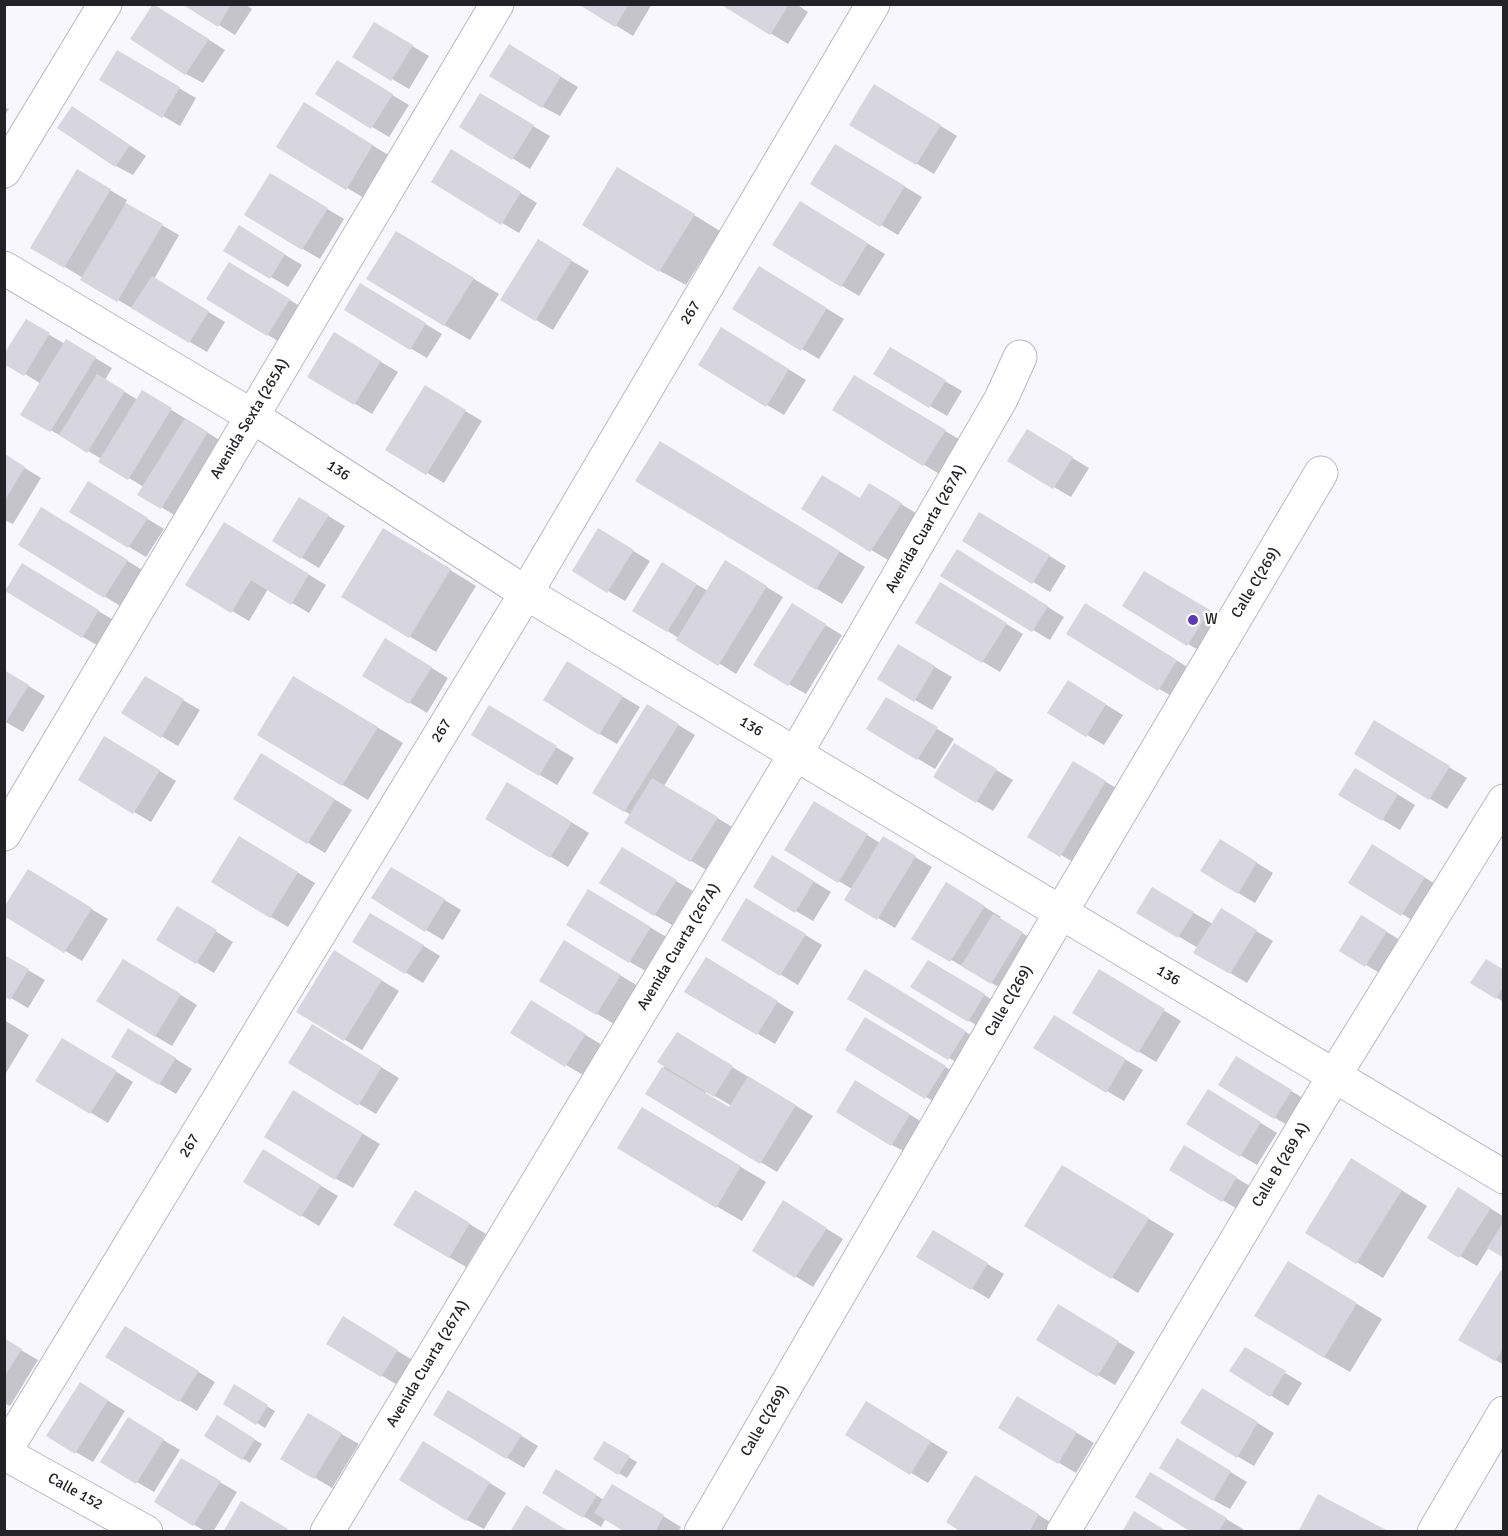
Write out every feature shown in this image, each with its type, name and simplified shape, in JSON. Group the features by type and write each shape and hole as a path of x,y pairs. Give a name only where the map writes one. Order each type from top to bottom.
{"street":[{"path":"4,171 105,4"},
{"name":"Avenida Sexta (265A)","path":"4,834 497,4"},
{"name":"267","path":"5,1453 526,593 873,4"},
{"name":"136","path":"4,268 252,416 526,593 1503,1177"},
{"name":"Avenida Cuarta (267A)","path":"327,1532 796,753 1001,399 1020,357"},
{"name":"Calle C(269)","path":"701,1532 1061,912 1321,473"},
{"name":"Calle B (269 A)","path":"1063,1532 1334,1076 1503,801"},
{"path":"1434,1532 1503,1413"},
{"name":"Calle 152","path":"5,1453 146,1532"}],"building":[{"path":"153,4 209,39 185,75 130,39"},
{"path":"182,4 231,4 218,27"},
{"path":"578,4 629,4 615,27"},
{"path":"720,4 789,4 770,35"},
{"path":"374,22 413,45 391,81 352,57"},
{"path":"509,44 561,76 542,108 489,76"},
{"path":"117,50 180,87 162,118 99,80"},
{"path":"337,60 393,94 371,129 315,94"},
{"path":"874,84 941,125 916,165 849,125"},
{"path":"480,93 534,125 512,160 459,127"},
{"path":"304,102 373,145 346,190 276,147"},
{"path":"72,106 130,145 115,167 57,128"},
{"path":"835,144 905,186 880,227 810,184"},
{"path":"451,149 521,192 501,225 431,182"},
{"path":"617,167 695,214 659,272 582,225"},
{"path":"77,169 111,189 64,268 30,248"},
{"path":"270,173 328,208 302,250 244,215"},
{"path":"800,201 868,243 841,287 772,245"},
{"path":"126,203 163,224 117,302 80,280"},
{"path":"239,225 285,254 270,279 223,251"},
{"path":"396,231 474,278 444,326 366,279"},
{"path":"538,239 572,260 535,321 500,300"},
{"path":"229,262 290,299 267,336 206,299"},
{"path":"759,266 827,308 801,351 732,309"},
{"path":"152,276 209,311 189,343 131,308"},
{"path":"360,283 426,323 410,350 344,310"},
{"path":"26,319 50,333 24,376 4,364 4,354"},
{"path":"721,327 789,369 766,407 698,365"},
{"path":"334,332 381,361 354,405 307,377"},
{"path":"66,339 96,357 50,432 20,415"},
{"path":"890,347 946,380 929,408 873,374"},
{"path":"97,374 125,391 87,453 59,435"},
{"path":"854,375 946,430 923,466 832,410"},
{"path":"425,385 466,410 426,475 385,450"},
{"path":"142,390 172,408 128,480 98,462"},
{"path":"185,418 208,432 161,509 137,495"},
{"path":"1027,429 1073,457 1053,489 1007,461"},
{"path":"660,441 840,551 816,590 635,481"},
{"path":"5,454 25,467 5,500"},
{"path":"822,475 860,498 869,483 902,503 870,552 801,509"},
{"path":"88,481 148,518 128,548 69,512"},
{"path":"299,497 329,515 301,559 272,541"},
{"path":"41,507 128,560 104,598 18,545"},
{"path":"979,512 1050,555 1032,584 962,541"},
{"path":"224,522 309,574 291,605 251,580 231,613 185,585"},
{"path":"383,528 451,569 409,638 341,597"},
{"path":"598,528 634,550 607,593 572,571"},
{"path":"957,549 1048,606 1032,632 940,576"},
{"path":"725,560 767,586 718,666 676,640"},
{"path":"662,562 697,584 667,632 632,611"},
{"path":"22,563 99,610 82,638 5,591"},
{"path":"1144,571 1210,610 1187,646 1122,606"},
{"path":"940,582 1007,623 982,663 915,623"},
{"path":"792,603 826,624 788,686 753,665"},
{"path":"1085,603 1177,660 1158,691 1066,634"},
{"path":"385,638 432,667 409,704 362,676"},
{"path":"898,644 935,666 914,702 877,679"},
{"path":"567,661 623,696 599,735 543,700"},
{"path":"4,670 29,685 4,725"},
{"path":"145,676 184,699 161,738 121,713"},
{"path":"293,676 378,727 342,786 257,735"},
{"path":"1068,680 1106,704 1086,737 1047,713"},
{"path":"886,697 938,727 917,760 866,729"},
{"path":"647,704 679,724 624,812 592,793"},
{"path":"489,705 557,746 539,776 471,735"},
{"path":"1374,720 1450,766 1429,800 1354,754"},
{"path":"104,736 160,770 133,814 78,780"},
{"path":"954,743 997,769 976,803 933,777"},
{"path":"261,753 335,799 307,844 233,799"},
{"path":"1073,761 1106,781 1060,857 1027,837"},
{"path":"1355,768 1398,794 1382,821 1338,795"},
{"path":"652,778 718,817 690,862 624,823"},
{"path":"507,782 572,822 550,858 485,819"},
{"path":"814,801 868,834 838,883 784,850"},
{"path":"239,836 298,872 270,918 211,882"},
{"path":"883,836 916,856 877,920 844,900"},
{"path":"1220,839 1257,862 1238,894 1200,871"},
{"path":"1372,844 1425,877 1401,916 1348,883"},
{"path":"622,847 677,880 654,916 599,883"},
{"path":"772,855 814,881 795,913 753,887"},
{"path":"391,867 445,899 425,932 371,898"},
{"path":"28,869 92,908 64,953 4,916 4,907"},
{"path":"946,882 985,906 950,962 911,939"},
{"path":"1152,887 1194,912 1178,938 1136,913"},
{"path":"588,889 651,927 629,963 566,925"},
{"path":"746,898 806,934 780,976 721,940"},
{"path":"177,906 217,930 196,964 156,940"},
{"path":"1221,908 1257,930 1230,974 1193,953"},
{"path":"370,913 424,945 405,974 352,942"},
{"path":"993,914 1023,932 991,984 961,966"},
{"path":"1361,915 1387,931 1365,967 1339,951"},
{"path":"564,940 621,975 596,1015 539,981"},
{"path":"334,950 382,980 344,1041 296,1012"},
{"path":"4,955 29,969 10,1000 4,996"},
{"path":"706,957 778,1001 757,1035 684,992"},
{"path":"123,959 181,994 155,1037 96,1001"},
{"path":"1486,959 1504,970 1504,986 1496,999 1470,983"},
{"path":"928,960 985,994 968,1022 910,987"},
{"path":"865,969 966,1031 948,1060 847,999"},
{"path":"1099,969 1165,1009 1138,1053 1072,1013"},
{"path":"531,1000 586,1034 565,1067 510,1033"},
{"path":"1054,1015 1126,1059 1106,1093 1033,1048"},
{"path":"865,1017 946,1066 925,1099 845,1050"},
{"path":"312,1024 382,1067 358,1106 288,1063"},
{"path":"128,1028 176,1058 159,1085 111,1057"},
{"path":"677,1032 733,1066 714,1097 657,1062"},
{"path":"62,1038 117,1071 90,1114 35,1081"},
{"path":"1236,1056 1292,1090 1274,1119 1218,1085"},
{"path":"662,1067 729,1107 748,1076 796,1105 760,1164 645,1094"},
{"path":"855,1080 910,1114 891,1146 836,1112"},
{"path":"1208,1089 1261,1122 1240,1157 1186,1124"},
{"path":"293,1090 363,1133 335,1180 264,1137"},
{"path":"642,1107 741,1166 716,1208 617,1148"},
{"path":"1184,1145 1237,1177 1222,1202 1169,1170"},
{"path":"263,1149 321,1185 301,1217 243,1182"},
{"path":"1351,1158 1402,1190 1356,1264 1305,1233"},
{"path":"1062,1165 1149,1218 1111,1279 1024,1226"},
{"path":"1458,1187 1491,1208 1459,1258 1427,1238"},
{"path":"415,1190 470,1223 449,1258 393,1225"},
{"path":"783,1200 827,1228 795,1278 752,1251"},
{"path":"1504,1221 1504,1258 1487,1248"},
{"path":"933,1230 988,1263 971,1290 916,1257"},
{"path":"1288,1261 1357,1303 1324,1358 1254,1316"},
{"path":"1501,1270 1504,1271 1504,1347 1495,1361 1458,1340"},
{"path":"1058,1304 1119,1341 1097,1377 1036,1340"},
{"path":"343,1316 398,1350 381,1377 326,1344"},
{"path":"125,1326 199,1371 179,1402 105,1357"},
{"path":"4,1338 22,1349 4,1377"},
{"path":"1245,1347 1286,1371 1270,1397 1229,1371"},
{"path":"80,1382 108,1400 75,1454 46,1436"},
{"path":"234,1384 268,1405 256,1425 223,1404"},
{"path":"1202,1388 1258,1422 1237,1458 1180,1423"},
{"path":"448,1390 522,1435 506,1459 433,1415"},
{"path":"1017,1396 1077,1432 1058,1464 998,1428"},
{"path":"866,1401 931,1441 910,1475 845,1435"},
{"path":"308,1413 342,1433 314,1479 280,1459"},
{"path":"217,1415 255,1439 242,1460 204,1436"},
{"path":"128,1417 164,1439 136,1484 100,1462"},
{"path":"1177,1438 1231,1471 1213,1501 1159,1468"},
{"path":"423,1441 490,1482 466,1521 399,1480"},
{"path":"604,1441 630,1456 618,1475 593,1459"},
{"path":"181,1458 221,1481 193,1526 154,1502"},
{"path":"556,1469 597,1495 583,1518 542,1493"},
{"path":"1150,1472 1227,1518 1218,1532 1191,1532 1135,1497"},
{"path":"975,1475 1039,1514 1029,1532 961,1532 946,1522"},
{"path":"612,1484 664,1515 655,1532 625,1532 594,1513"},
{"path":"1318,1494 1390,1532 1298,1532"},
{"path":"241,1501 288,1529 286,1532 223,1532"},
{"path":"526,1505 570,1532 510,1532"},
{"path":"1134,1511 1168,1532 1122,1532"}],"place":[{"name":"W","path":"1193,620"}]}
